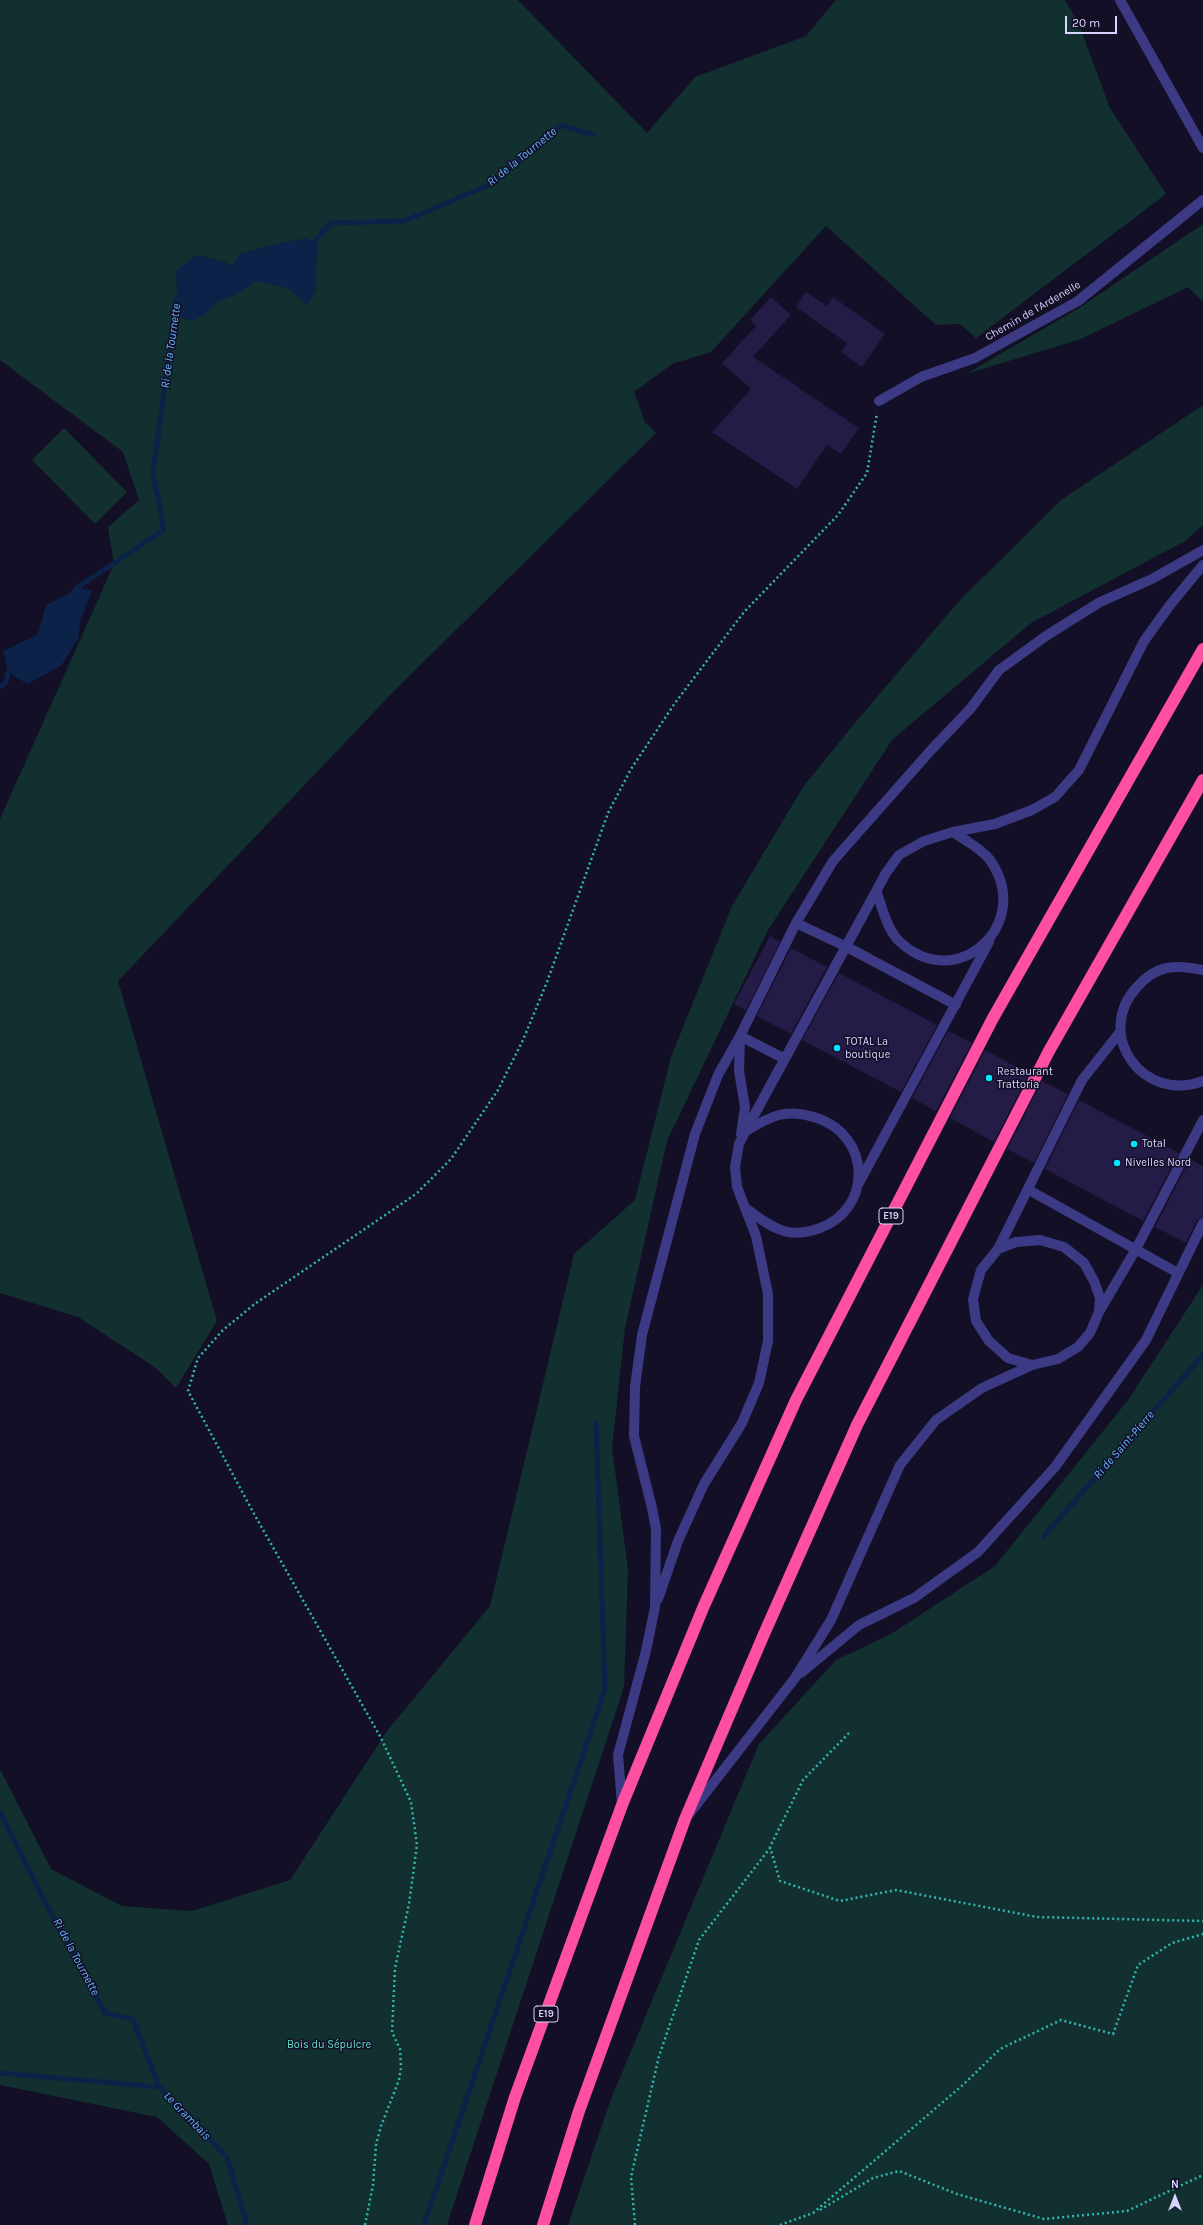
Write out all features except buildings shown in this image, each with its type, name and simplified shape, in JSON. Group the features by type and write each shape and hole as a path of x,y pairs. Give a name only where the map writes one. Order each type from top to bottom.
{"highway":[{"name":"E19","path":"475,2225 515,2097 622,1805 703,1608 796,1400 993,1018 1203,649"},
{"path":"543,2225 579,2111 685,1819 764,1634 857,1426 1049,1051 1203,780"}],"street":[{"path":"1120,0 1203,148"},
{"name":"Chemin de l'Ardenelle","path":"879,401 921,377 975,358 1078,301 1203,200"},
{"path":"655,1607 656,1529 634,1436 635,1387 642,1335 695,1134 718,1075 740,1036 796,923 833,861 932,749 971,708 999,670 1046,636 1100,602 1152,579 1203,550"},
{"path":"739,1144 877,893 886,873 899,855 924,841 954,832 995,824 1032,810 1055,797 1079,770 1144,640 1170,605 1203,565"},
{"path":"743,1206 764,1222 785,1231 808,1233 834,1223 851,1204 858,1185 956,1005 1001,918 1003,897 1001,879 989,858 954,832"},
{"path":"877,893 888,923 897,939 913,951 935,960 949,961 970,955 991,938"},
{"path":"796,923 956,1005"},
{"path":"1203,970 1183,966 1162,969 1146,976 1127,997 1120,1017 1120,1032 1126,1052 1133,1064 1154,1081 1174,1087 1192,1086 1203,1082"},
{"path":"1032,1365 1008,1358 990,1341 976,1321 973,1299 981,1270 998,1249 1029,1190 1082,1080 1120,1032"},
{"path":"740,1036 785,1059"},
{"path":"622,1805 618,1755 646,1652 655,1607 678,1541 701,1492 742,1424 759,1383 768,1340 768,1294 756,1236 737,1188 735,1167 744,1106 739,1072 740,1036"},
{"path":"745,1132 765,1119 782,1113 800,1112 824,1120 849,1140 857,1158 858,1185"},
{"path":"685,1819 795,1678 831,1620 900,1465 936,1420 982,1388 1032,1365 1058,1359 1078,1347 1090,1333 1099,1312 1199,1138 1203,1120"},
{"path":"1029,1190 1178,1273"},
{"path":"795,1678 859,1625 914,1598 978,1552 1055,1467 1146,1340 1203,1223"},
{"path":"998,1249 1016,1242 1040,1240 1064,1247 1084,1263 1094,1281 1100,1298 1099,1312"}],"path":[{"path":"365,2225 373,2186 376,2145 381,2126 399,2080 401,2067 400,2049 392,2032 395,1968 409,1904 417,1845 411,1802 381,1738 253,1512 188,1391 198,1358 223,1330 256,1303 416,1194 451,1159 498,1090 523,1040 547,982 608,812 631,769 675,703 744,612 838,515 866,473 879,401"},
{"path":"635,2225 631,2177 632,2169 659,2056 699,1940 770,1847 803,1780 849,1733"},
{"path":"770,1847 780,1881 840,1901 896,1890 1037,1917 1203,1921"},
{"path":"813,2213 964,2084 1000,2049 1061,2020 1113,2034 1138,1965 1172,1943 1203,1934"},
{"path":"780,2225 813,2213 873,2178 899,2171 957,2194 1044,2218 1127,2211 1203,2174"}],"green space":[{"path":"0,0 518,0 647,133 695,77 806,36 836,0 1065,0 1078,22 1110,108 1166,194 976,338 960,324 936,325 826,226 711,352 672,364 634,392 645,422 656,433 395,690 118,981 217,1321 176,1388 156,1368 78,1317 0,1293 0,819 114,564 108,527 139,500 123,452 0,360"},
{"path":"1203,224 1203,302 1188,287 1081,339 966,374 1079,308"},
{"name":"Bois du Sépulcre","path":"1203,405 1203,525 1185,541 1031,623 892,740 768,930 667,1141 625,1328 612,1448 628,1569 624,1687 447,2225 228,2225 209,2164 157,2117 0,2085 0,1769 51,1869 122,1906 192,1911 290,1880 387,1731 490,1606 574,1254 635,1200 671,1057 732,906 803,787 859,718 960,600 1061,500"},
{"path":"64,428 127,492 95,524 32,460"},
{"path":"1203,1285 1203,2225 568,2225 611,2099 759,1744 836,1660 891,1634 995,1566 1128,1400"}],"water":[{"path":"306,238 317,244 316,291 307,305 288,288 255,281 238,294 217,302 203,316 192,321 178,316 176,271 197,255 226,262 231,266 240,254 271,245"},
{"path":"78,587 92,591 81,619 78,639 61,666 27,684 8,672 3,651 38,634 46,605 63,597"}],"waterway":[{"name":"Ri de la Tournette","path":"309,247 331,223 404,221 489,185 562,125 592,135"},
{"name":"Ri de la Tournette","path":"74,592 78,587 164,530 153,474 176,299 182,296"},
{"name":"Ri de la Tournette","path":"0,687 6,682 8,672 13,670"},
{"name":"Ri de Saint-Pierre","path":"1044,1536 1203,1355"},
{"path":"424,2225 605,1689 596,1423"},
{"name":"Ri de la Tournette","path":"0,1812 47,1906 105,2013 133,2019 159,2087"},
{"name":"Le Grambais","path":"0,2073 159,2087 227,2157 247,2225"}],"place":[{"name":"TOTAL La boutique","path":"837,1048"},
{"name":"Restaurant Trattoria","path":"989,1078"},
{"name":"Total","path":"1134,1144"},
{"name":"Nivelles Nord","path":"1117,1163"}]}
